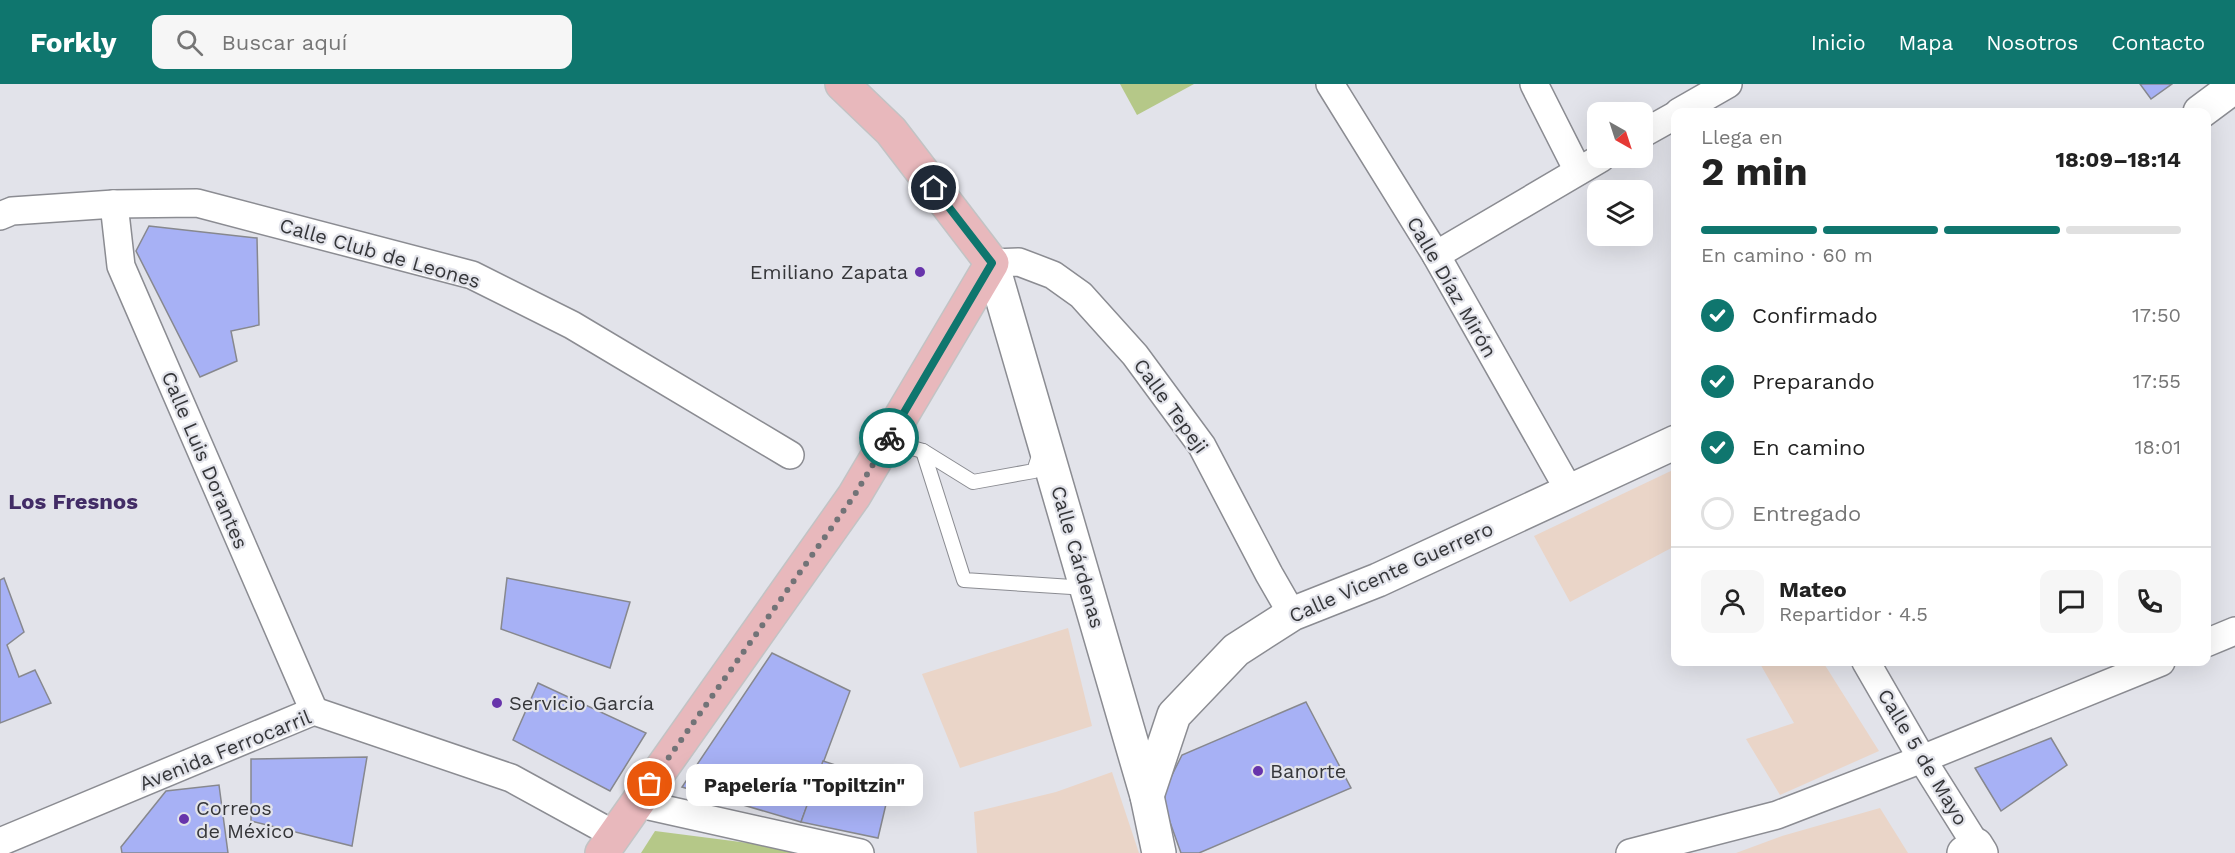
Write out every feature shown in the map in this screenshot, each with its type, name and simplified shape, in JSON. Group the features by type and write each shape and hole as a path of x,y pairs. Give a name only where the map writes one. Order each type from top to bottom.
{"main road":[{"path":"608,844 854,496 992,263 891,131 842,84"}],"street":[{"name":"Calle Díaz Mirón","path":"1330,84 1436,255 1570,492"},
{"path":"1534,84 1578,171"},
{"path":"1686,108 1728,84"},
{"path":"2205,108 2235,86"},
{"path":"1653,127 1671,117"},
{"path":"1436,255 1587,166"},
{"name":"Calle Club de Leones","path":"0,216 12,211 114,204 197,203 472,275 572,325 790,455"},
{"name":"Calle Luis Dorantes","path":"114,204 121,266 314,711"},
{"name":"Calle Tepeji","path":"992,263 1019,262 1053,275 1081,295 1135,355 1202,446 1292,614"},
{"name":"Calle Cárdenas","path":"992,263 1147,796 1159,853"},
{"name":"Calle Vicente Guerrero","path":"1147,796 1174,715 1236,650 1292,614 1378,580 1671,444"},
{"path":"2211,641 2235,631"},
{"name":"Calle 5 de Mayo","path":"1868,666 1974,850"},
{"path":"1630,853 1777,815 2151,666"},
{"name":"Avenida Ferrocarril","path":"0,842 314,711 511,778 608,844"},
{"path":"636,803 860,853"}],"lane":[{"path":"887,441 923,451 973,482 1034,471 1044,440"},
{"path":"923,451 964,580 1087,588"}],"shaded area":[{"path":"1671,471 1671,548 1570,602 1534,536"},
{"path":"1068,628 1092,726 960,768 922,674"},
{"path":"1761,666 1826,666 1879,751 1780,795 1746,739 1794,723"},
{"path":"1112,772 1139,853 977,853 974,812 1056,792"},
{"path":"1880,808 1908,853 1736,853 1782,836"}],"green space":[{"path":"1120,84 1194,84 1137,115"},
{"path":"655,831 812,851 812,853 641,853"}],"building":[{"path":"2140,84 2172,84 2151,99"},
{"path":"149,226 257,238 259,325 231,331 237,361 200,377 136,251"},
{"path":"4,578 24,632 7,645 19,677 35,670 51,703 0,723 0,580"},
{"path":"507,578 630,602 610,668 501,629"},
{"path":"772,653 850,691 801,822 682,787"},
{"path":"538,683 646,733 610,791 513,740"},
{"name":"Banorte","path":"1306,702 1351,788 1199,853 1181,853 1161,797 1182,755"},
{"path":"2051,738 2067,765 2001,811 1975,768"},
{"path":"367,757 352,846 251,821 251,759"},
{"path":"823,761 891,783 878,838 801,822"},
{"name":"Correos de México","path":"219,785 228,853 122,853 121,847 166,791"}],"way so far":[{"path":"650,784 854,496 889,438"}],"place":[{"name":"Emiliano Zapata","path":"920,272"},
{"name":"Servicio García","path":"497,703"},
{"name":"Banorte","path":"1258,771"},
{"name":"Papelería \"Topiltzin\"","path":"650,784"},
{"name":"Correos de México","path":"184,819"}],"district":[{"name":"Los Fresnos","path":"73,501"}],"route":[{"path":"889,438 992,263 934,188"}]}
